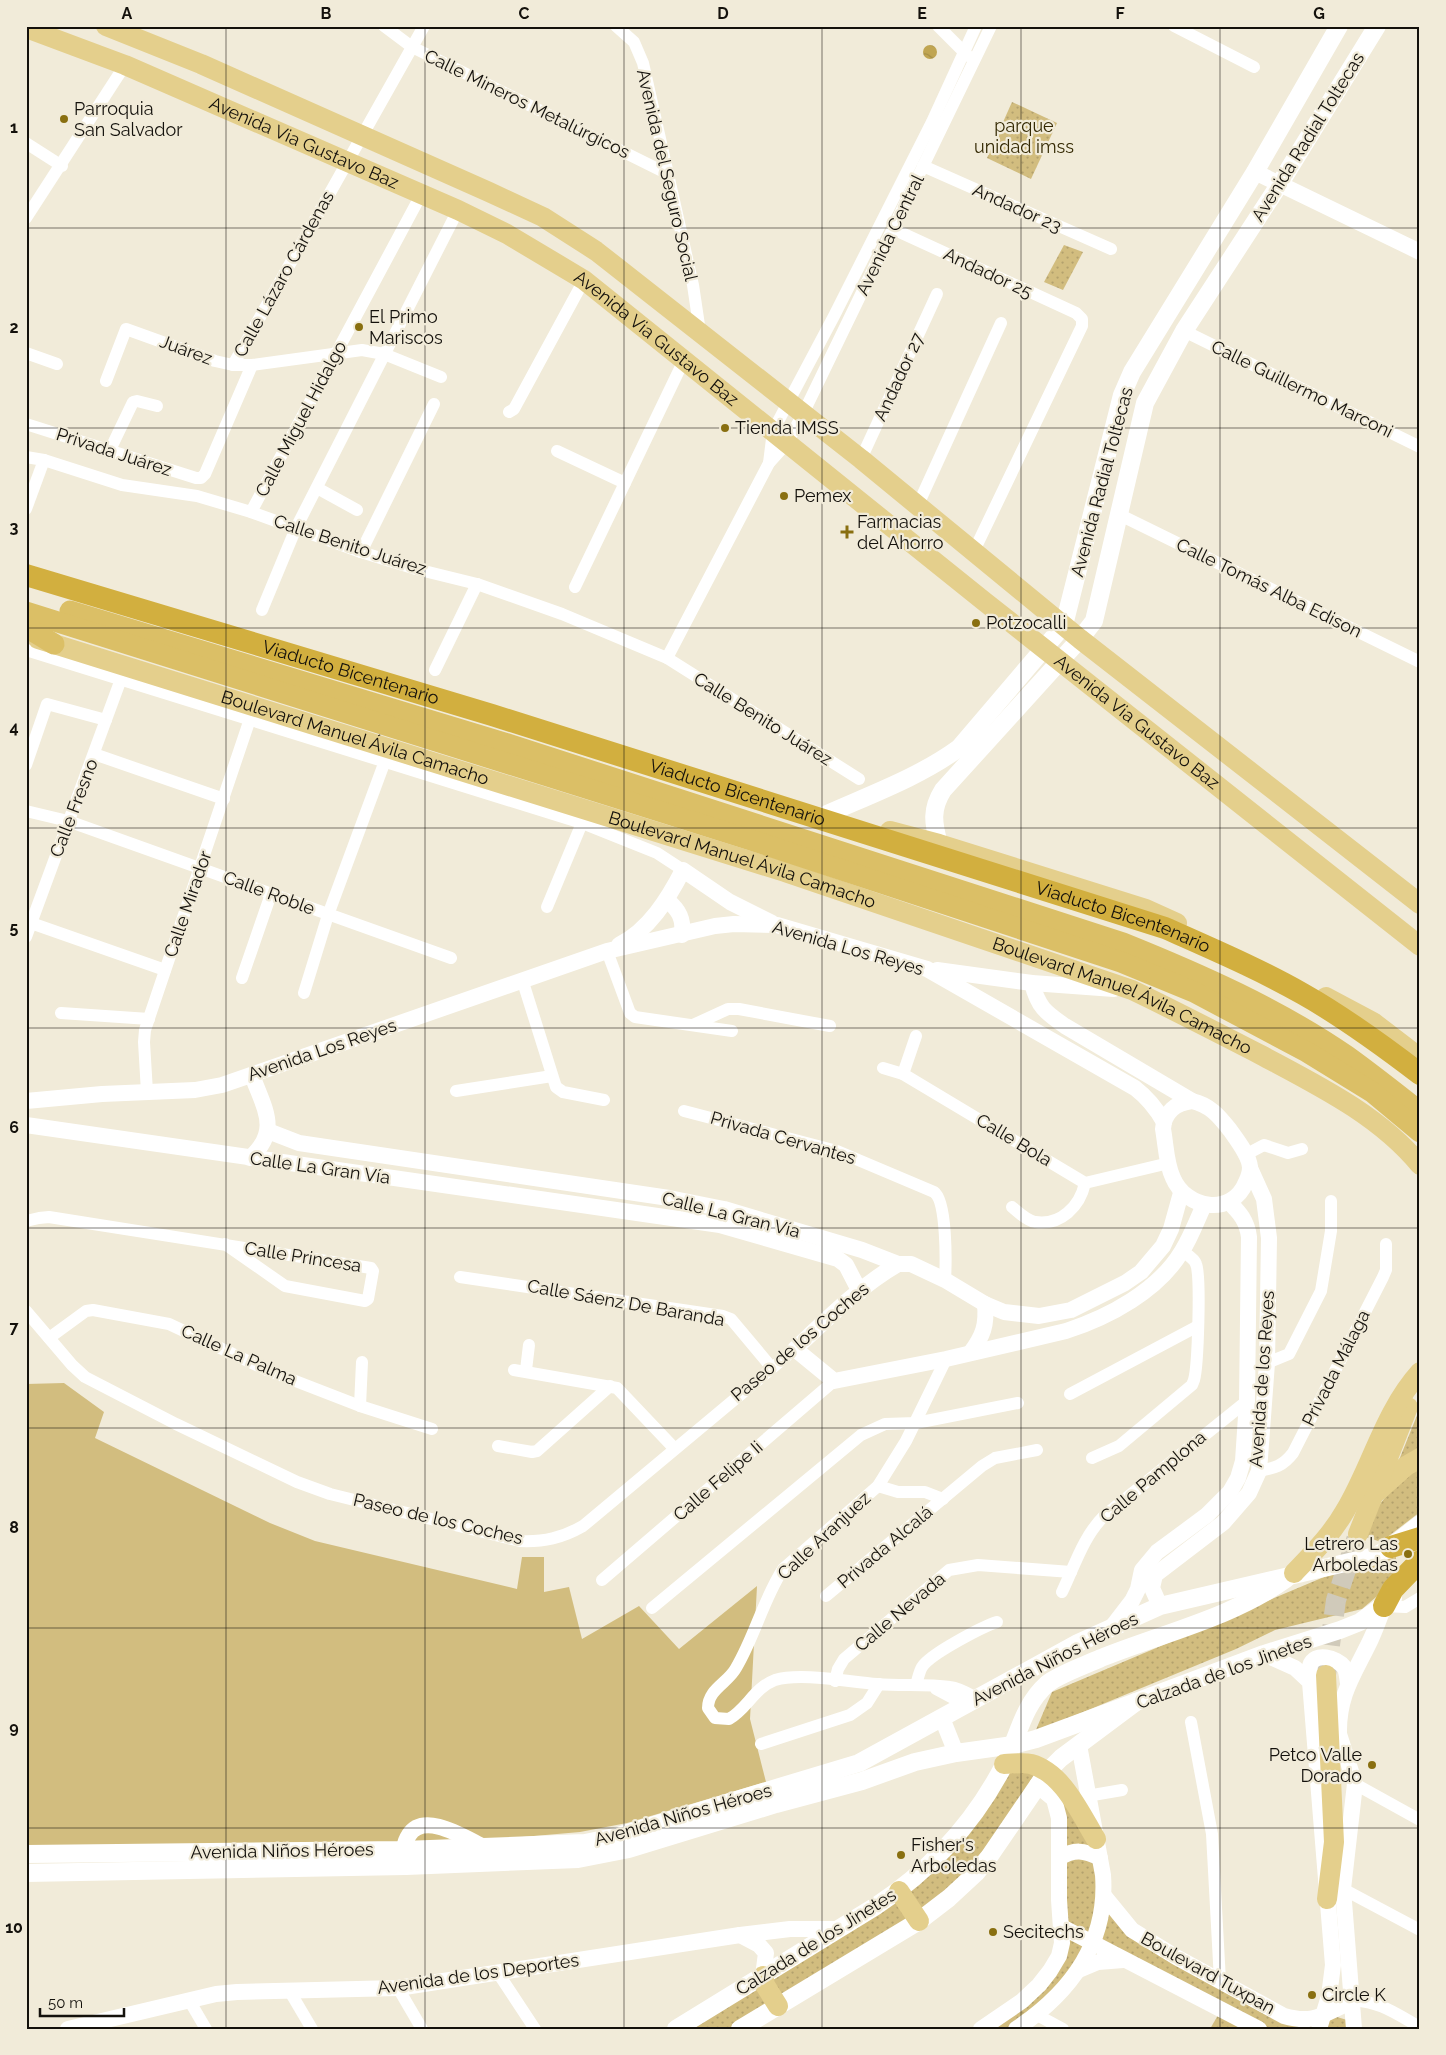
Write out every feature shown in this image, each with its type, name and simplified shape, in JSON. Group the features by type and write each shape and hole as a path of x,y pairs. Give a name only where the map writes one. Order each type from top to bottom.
{"highway":[{"name":"Viaducto Bicentenario","path":"26,575 484,712 1165,928 1222,953 1302,994 1355,1026 1420,1074"},
{"path":"26,598 511,745 1124,943 1197,972 1272,1011 1346,1056 1420,1112"},
{"name":"Boulevard Manuel Ávila Camacho","path":"26,612 751,840 1121,962 1194,992 1307,1052 1372,1092 1420,1132"},
{"path":"26,627 54,644"},
{"path":"1391,1547 1420,1538"},
{"path":"1384,1606 1393,1589 1420,1561"}],"main road":[{"name":"Avenida Via Gustavo Baz","path":"106,26 201,64 543,217 596,251 861,459 917,507 974,551 1080,639 1420,904"},
{"name":"Avenida Radial Toltecas","path":"939,844 933,814 936,800 1053,654 1064,626 1122,395 1132,372 1255,172 1339,26"},
{"name":"Avenida Radial Toltecas","path":"827,814 918,773 942,760 959,748 1053,654 1080,639 1088,630 1097,613 1118,514 1146,403 1184,331 1279,184 1377,26"},
{"name":"Avenida Via Gustavo Baz","path":"26,28 125,65 422,193 507,234 584,280 985,602 1420,946"},
{"path":"26,564 827,814 939,844 1146,909 1248,954 1373,1022 1420,1058"},
{"name":"Boulevard Manuel Ávila Camacho","path":"26,635 785,872 1132,990 1313,1083 1372,1121 1412,1155 1420,1165"},
{"path":"1358,1534 1375,1495 1420,1373"},
{"path":"1294,1573 1332,1531 1346,1510 1399,1397 1420,1373"},
{"path":"1375,1495 1393,1476 1420,1458"},
{"name":"Calzada de los Jinetes","path":"676,2029 899,1891 928,1866 968,1822 1004,1764 1026,1710 1048,1682 1132,1646 1247,1604 1270,1591 1294,1573 1375,1556 1391,1547 1420,1524"},
{"name":"Avenida Niños Héroes","path":"26,1873 405,1858 484,1847 585,1843 614,1837 859,1764 1060,1653 1112,1627 1160,1606 1294,1573"},
{"name":"Calzada de los Jinetes","path":"740,2029 919,1921 949,1898 976,1873 1000,1842 1042,1778 1079,1744 1136,1702 1264,1654 1347,1628 1384,1606 1420,1574"},
{"path":"1318,1679 1334,1842 1335,1894"},
{"name":"Avenida Niños Héroes","path":"26,1854 578,1859 629,1849 776,1804 862,1781 914,1762 956,1752 1013,1745 1057,1732 1136,1702"},
{"path":"1004,1764 1030,1764 1042,1778 1057,1780 1071,1798 1098,1848"},
{"path":"899,1891 919,1921"},
{"path":"763,1976 765,1985 778,2006"}],"street":[{"name":"Calle Mineros Metalúrgicos","path":"384,26 412,47 668,174"},
{"name":"Calle Lázaro Cárdenas","path":"233,365 424,26"},
{"name":"Avenida del Seguro Social","path":"616,26 630,38 639,52 693,285 700,332"},
{"path":"938,26 974,62"},
{"name":"Avenida Central","path":"780,437 893,229 991,26"},
{"path":"1174,26 1254,67"},
{"path":"971,29 983,43"},
{"name":"Avenida Central","path":"780,437 796,408 932,122 964,52 971,29"},
{"path":"26,218 62,166 125,65"},
{"path":"26,143 62,166"},
{"name":"Andador 23","path":"923,166 1111,249"},
{"path":"1255,172 1420,252"},
{"name":"Calle Miguel Hidalgo","path":"252,512 422,193"},
{"path":"262,610 296,528 458,210"},
{"name":"Andador 25","path":"893,229 1076,313 1082,319 1082,326 974,551"},
{"path":"509,412 514,408 584,280"},
{"name":"Andador 27","path":"861,459 937,294"},
{"path":"917,507 1001,323"},
{"name":"Juárez","path":"106,381 126,329 215,361 233,365 252,366 362,350 384,354 441,377"},
{"name":"Calle Guillermo Marconi","path":"1184,331 1420,447"},
{"path":"26,353 57,364"},
{"path":"575,587 684,360"},
{"name":"Privada Juárez","path":"26,424 201,478 205,474 252,366"},
{"path":"110,450 134,401 157,406"},
{"path":"361,552 434,404"},
{"path":"667,658 769,463 780,437"},
{"path":"769,463 780,437"},
{"path":"557,451 625,483"},
{"name":"Calle Benito Juárez","path":"26,457 44,460 122,485 197,496 252,512 361,552 416,569 477,584 562,614 667,658 859,780"},
{"path":"26,509 44,460"},
{"path":"317,488 356,510"},
{"name":"Calle Tomás Alba Edison","path":"1118,514 1420,662"},
{"path":"435,670 477,584"},
{"name":"Boulevard Manuel Ávila Camacho","path":"26,650 582,823 657,853 730,902 777,925"},
{"name":"Calle Fresno","path":"26,937 121,679"},
{"path":"26,765 47,704 106,720"},
{"name":"Calle Mirador","path":"147,1092 144,1042 149,1019 250,719"},
{"path":"94,754 224,799"},
{"path":"304,993 328,915 384,761"},
{"name":"Calle Roble","path":"26,811 68,821 451,958"},
{"path":"547,907 582,823"},
{"name":"Avenida Los Reyes","path":"607,951 625,942 636,933 667,900 683,870"},
{"path":"242,978 271,894"},
{"path":"667,900 681,916 683,924 682,934"},
{"path":"31,923 165,970"},
{"name":"Avenida Los Reyes","path":"26,1101 102,1094 195,1090 222,1085 607,951 715,926 734,924 777,925 927,969 1135,1088 1156,1108 1164,1122"},
{"path":"607,951 630,1013 635,1017 732,1032"},
{"path":"927,969 1032,983 1132,990"},
{"path":"522,979 556,1087 563,1092 604,1100"},
{"path":"1032,983 1040,1006 1048,1014 1192,1101 1203,1104 1219,1116 1235,1137 1248,1161"},
{"path":"694,1025 728,1010 739,1009 830,1026"},
{"path":"61,1013 149,1019"},
{"path":"903,1074 916,1036"},
{"name":"Calle Bola","path":"882,1068 903,1074 1085,1183"},
{"name":"Calle La Gran Vía","path":"252,1075 268,1120 268,1131 299,1143 669,1198 724,1209 862,1250 898,1264 911,1264 946,1280 985,1304 1004,1312 1022,1316 1056,1314 1086,1304 1141,1272 1163,1246 1171,1230 1181,1193"},
{"path":"456,1091 552,1076"},
{"path":"1192,1101 1176,1105 1168,1113 1164,1122 1172,1178 1181,1193 1192,1201 1204,1205 1229,1202 1242,1190 1248,1161 1264,1145 1288,1153 1302,1149"},
{"name":"Privada Cervantes","path":"684,1111 842,1152 934,1192 940,1199 946,1250 946,1280"},
{"name":"Calle La Gran Vía","path":"26,1125 720,1225 838,1259 846,1265 860,1292"},
{"path":"250,1158 259,1149 268,1131"},
{"name":"Avenida de los Reyes","path":"1112,1627 1159,1570 1223,1524 1249,1493 1259,1471 1267,1363 1269,1238 1268,1217 1264,1199 1248,1161"},
{"path":"1012,1207 1034,1222 1051,1220 1070,1212 1076,1207 1085,1183 1169,1163"},
{"path":"1267,1363 1289,1354 1321,1291 1331,1230 1331,1201"},
{"name":"Avenida de los Reyes","path":"1145,1588 1142,1570 1157,1552 1207,1515 1230,1492 1238,1478 1244,1461 1247,1401 1249,1237 1247,1225 1241,1214 1229,1202"},
{"path":"794,1349 834,1381 946,1359 1066,1332 1085,1325 1127,1302 1151,1286 1170,1267 1182,1251 1204,1205"},
{"name":"Calle Princesa","path":"26,1221 49,1217 225,1244 371,1268 368,1299 365,1301 285,1286 225,1244"},
{"name":"Privada Málaga","path":"1259,1471 1278,1468 1293,1453 1383,1277 1386,1270 1386,1244"},
{"path":"1092,1458 1119,1446 1192,1385 1195,1376 1198,1326 1198,1271 1193,1258 1182,1251"},
{"name":"Paseo de los Coches","path":"26,1311 72,1365 85,1377 176,1424 305,1485 330,1494 535,1542 567,1535 575,1530 772,1368 882,1273 898,1264"},
{"name":"Calle Sáenz De Baranda","path":"460,1276 723,1316 731,1319 772,1368"},
{"path":"971,1352 985,1330 987,1318 985,1304"},
{"name":"Calle La Palma","path":"48,1338 86,1311 92,1310 170,1324 267,1370 360,1406 432,1429"},
{"path":"1070,1394 1198,1326"},
{"path":"810,1334 819,1368"},
{"path":"528,1345 520,1370 610,1386 624,1393 674,1448"},
{"name":"Calle Aranjuez","path":"946,1359 916,1422 878,1486 783,1569 773,1584 737,1667 713,1692 708,1708 715,1718 729,1719 738,1713 756,1692 766,1684 776,1680 798,1677 879,1684 952,1687 972,1702"},
{"path":"360,1406 362,1362"},
{"name":"Calle Felipe Ii","path":"602,1580 834,1381"},
{"path":"498,1446 532,1452 537,1451 610,1386"},
{"name":"Calle Pamplona","path":"1062,1592 1085,1539 1093,1527 1104,1516 1247,1401"},
{"path":"652,1608 860,1435 885,1424 916,1422 1018,1402"},
{"name":"Privada Alcalá","path":"826,1596 988,1462 995,1458 1037,1450"},
{"name":"Privada Alcalá","path":"878,1486 898,1492 925,1492 943,1499"},
{"name":"Calle Nevada","path":"835,1681 838,1668 844,1659 949,1570 978,1565 1071,1572"},
{"path":"1145,1588 1160,1606"},
{"path":"1322,2022 1329,1996 1333,1965 1335,1894 1355,1784 1339,1734 1341,1707 1348,1683 1371,1639 1384,1606 1405,1607 1420,1598"},
{"path":"916,1686 920,1672 927,1661 970,1633 997,1622"},
{"path":"1264,1654 1318,1679"},
{"path":"1318,1679 1309,1668 1315,1660 1326,1657 1344,1668 1348,1683"},
{"path":"761,1744 850,1715 866,1703 879,1684"},
{"path":"942,1718 956,1752"},
{"path":"1191,1722 1212,1834 1220,1981"},
{"path":"1016,2029 1037,2015 1062,1990 1078,1970 1093,1942 1105,1897 1079,1744"},
{"path":"981,2029 1022,2001 1039,1985 1059,1956 1062,1943 1062,1928 1059,1818 1054,1799 1042,1778"},
{"path":"1355,1784 1420,1820"},
{"path":"1087,1796 1122,1790"},
{"path":"405,1858 405,1841 412,1830 422,1825 448,1829 484,1847"},
{"path":"1059,1858 1075,1851 1098,1848"},
{"path":"1335,1894 1420,1930"},
{"path":"1335,1894 1352,2002 1354,2029"},
{"name":"Boulevard Tuxpan","path":"1105,1897 1129,1928 1176,1957 1284,2016 1299,2020 1322,2022 1352,2002"},
{"name":"Boulevard Tuxpan","path":"1062,1928 1093,1942 1122,1960 1259,2029"},
{"name":"Avenida de los Deportes","path":"68,2029 91,2026 189,2000 237,1992 398,1988 740,1935 790,1929 838,1929"},
{"path":"740,1935 759,1945 766,1953 763,1976"},
{"path":"1078,1970 1098,1962 1122,1960"},
{"path":"498,1973 535,2029"},
{"path":"398,1988 422,2029"},
{"path":"289,1990 312,2029"},
{"path":"189,2000 206,2029"},
{"path":"1352,2002 1364,2001 1380,2006 1420,2027"},
{"path":"1037,2015 1063,2029"}],"green space":[{"name":"parque unidad imss","path":"1012,102 1057,123 1031,179 987,158"},
{"path":"1064,245 1083,252 1063,290 1044,282"},
{"path":"64,1383 104,1412 95,1438 270,1523 315,1541 517,1589 522,1557 544,1557 544,1592 569,1587 582,1639 639,1606 679,1649 757,1586 750,1719 766,1782 627,1823 580,1832 476,1841 26,1847 26,1384"},
{"path":"1420,1408 1420,1452 1397,1465"},
{"path":"1420,1467 1420,1512 1381,1542 1366,1537 1374,1514 1386,1497"},
{"path":"1396,1557 1396,1580 1362,1609 1275,1630 1236,1649 1035,1732 1052,1692 1324,1577"},
{"path":"1037,1769 1002,1837 917,1921 737,2029 681,2029 900,1893 1001,1773"},
{"path":"1047,1773 1099,1857 1059,1857"},
{"path":"1091,1855 1103,1897 1077,1970 1014,2029 983,2029 1060,1956 1061,1859"},
{"path":"1105,1899 1124,1924 1319,2029 1260,2029 1123,1959 1093,1963"},
{"path":"1221,2010 1241,2021 1237,2029 1210,2029"},
{"path":"1337,2017 1347,2020 1352,2029 1322,2029 1325,2020"}],"water":[{"path":"927,45 933,45 937,52 933,59 927,59 923,55 923,49"}],"tunnel":[{"path":"1326,1675 1336,1600 1358,1534"}],"place":[{"name":"Parroquia San Salvador","path":"64,119"},
{"name":"El Primo Mariscos","path":"359,327"},
{"name":"Tienda IMSS","path":"725,428"},
{"name":"Pemex","path":"784,496"},
{"name":"Farmacias del Ahorro","path":"847,532"},
{"name":"Potzocalli","path":"976,623"},
{"name":"Letrero Las Arboledas","path":"1408,1554"},
{"name":"Petco Valle Dorado","path":"1372,1765"},
{"name":"Fisher's Arboledas","path":"901,1855"},
{"name":"Secitechs","path":"993,1932"},
{"name":"Circle K","path":"1312,1995"}]}
